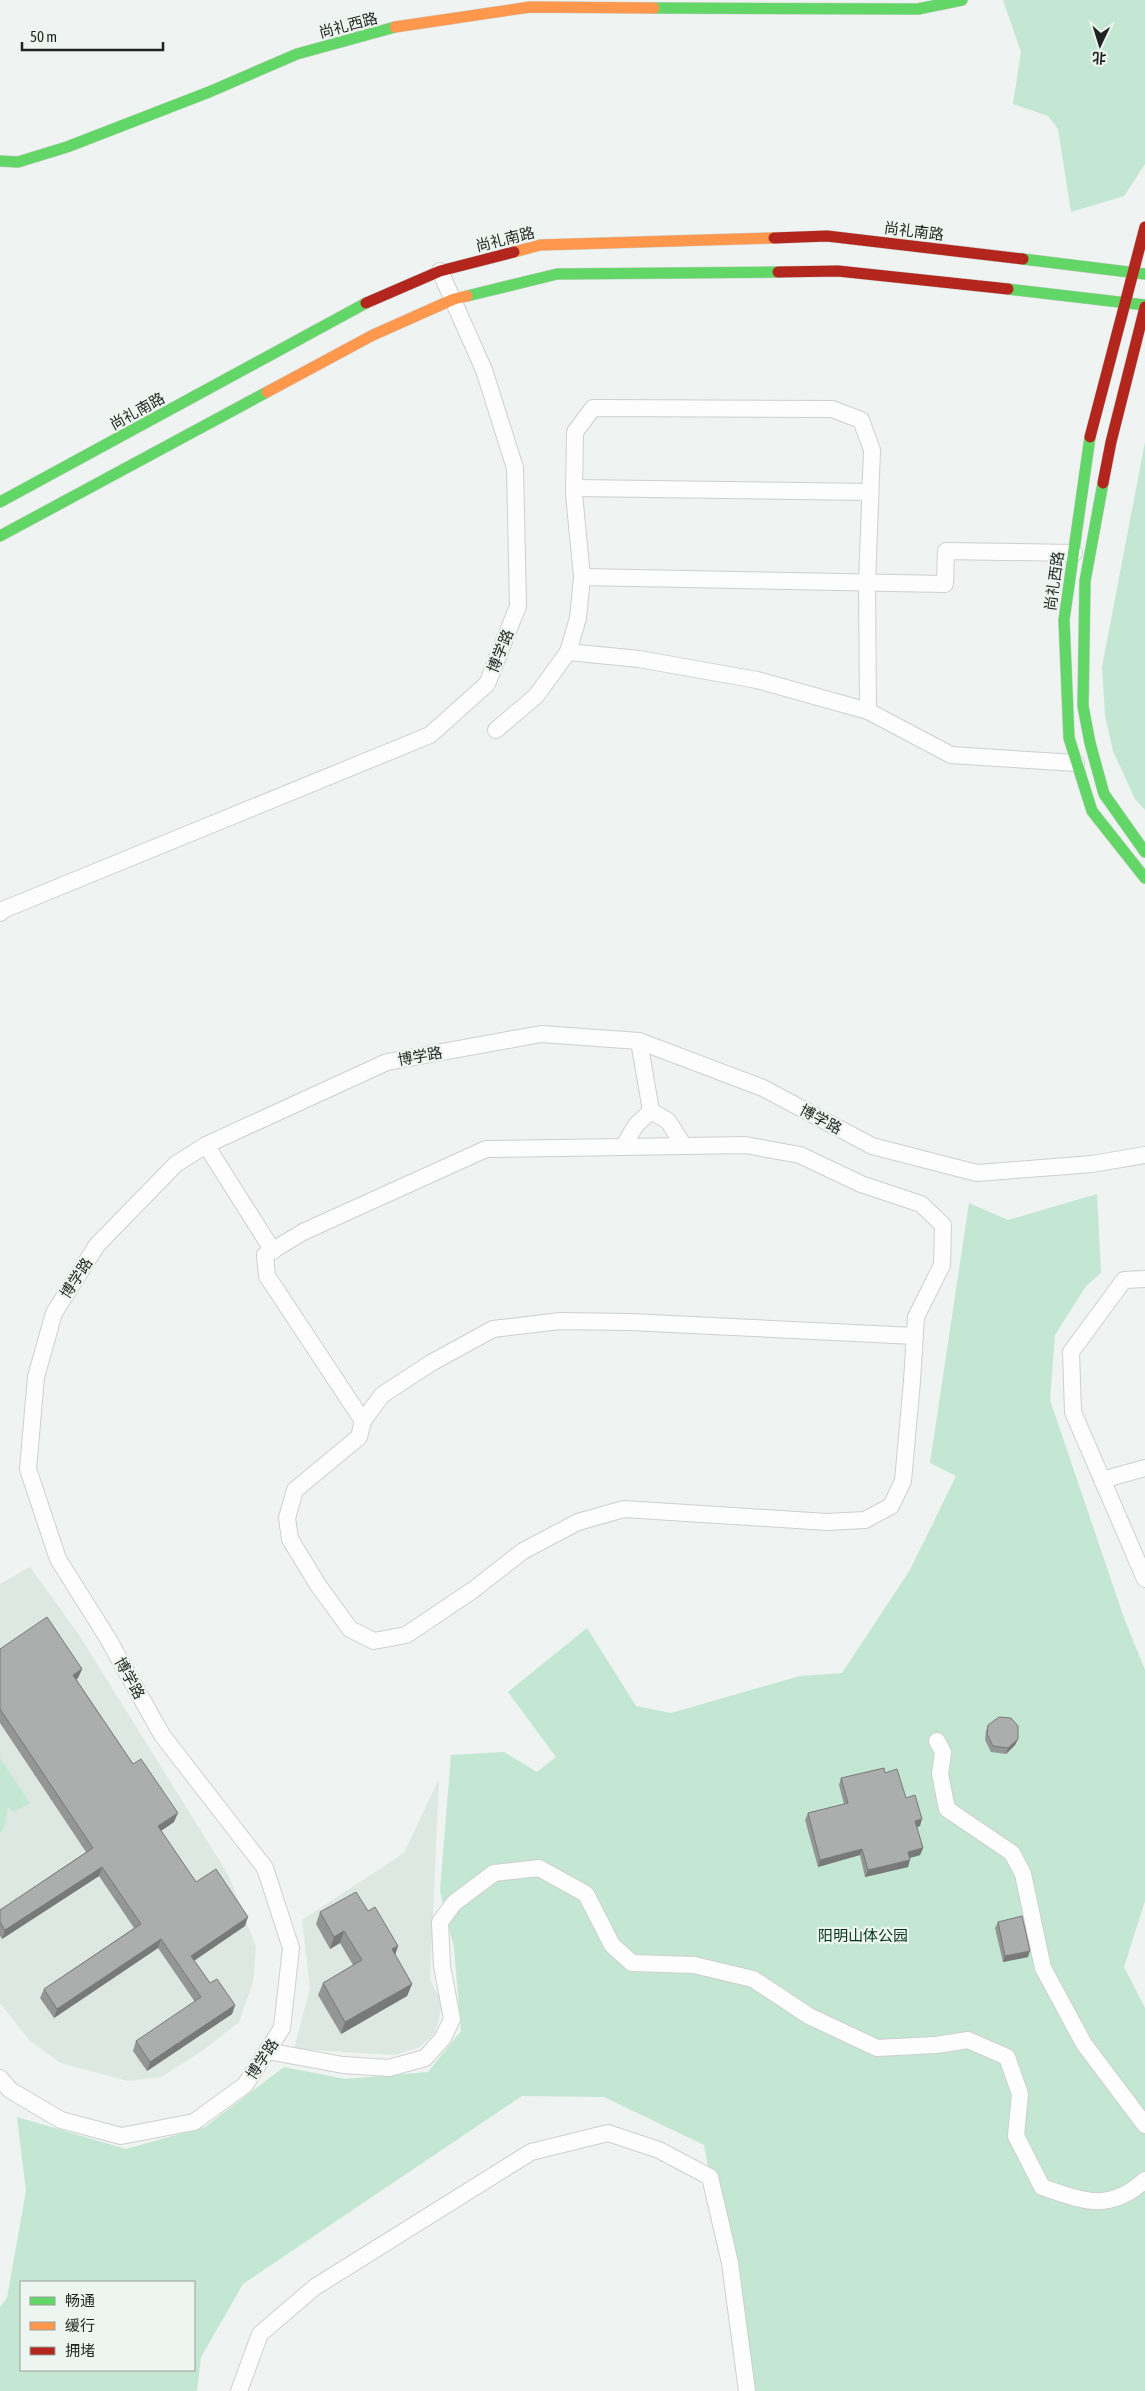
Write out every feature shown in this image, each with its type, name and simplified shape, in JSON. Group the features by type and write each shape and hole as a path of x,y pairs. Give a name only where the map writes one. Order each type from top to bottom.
{"main road":[{"name":"尚礼西路","path":"0,161 18,162 68,148 209,92 297,54 408,24 530,7 918,9 962,0"},
{"name":"尚礼西路","path":"1145,227 1140,273 1127,302 1090,439 1064,620 1068,738 1092,812 1145,878"},
{"name":"尚礼南路","path":"0,502 353,308 440,271 540,245 827,236 1140,273"},
{"path":"0,536 374,335 454,299 557,274 838,271 1127,302 1143,300 1140,273"},
{"name":"尚礼西路","path":"1143,300 1111,442 1085,582 1083,706 1090,743 1104,794 1145,852"}],"street":[{"name":"博学路","path":"0,913 5,909 430,735 487,684 518,606 515,468 484,370 440,271"},
{"path":"496,730 536,696 568,652 578,618 582,577 575,488 575,432 593,408 832,409 861,420 872,450 867,583 868,711"},
{"path":"575,488 870,492"},
{"path":"582,577 945,584 946,551 1074,554"},
{"path":"568,652 639,660 757,680 868,711 951,755 1076,763"},
{"name":"博学路","path":"0,2078 10,2090 61,2120 120,2136 194,2122 245,2085 282,2028 290,1948 265,1868 162,1735 107,1636 58,1559 28,1469 36,1377 54,1312 97,1246 176,1164 206,1145 387,1062 541,1034 638,1041 763,1088 872,1146 976,1173 1111,1161 1145,1155"},
{"path":"638,1041 650,1111 668,1122 684,1146"},
{"path":"623,1148 636,1125 650,1111"},
{"path":"206,1145 273,1251"},
{"path":"363,1421 268,1276 265,1255 304,1232 486,1149 745,1145 800,1154 861,1184 921,1204 943,1226 942,1265 916,1318 915,1336 903,1481 891,1506 865,1520 827,1522 624,1509 578,1522 523,1551 473,1590 406,1635 374,1641 350,1629 318,1585 290,1539 287,1518 295,1490 359,1437 363,1421 382,1395 431,1363 493,1328 560,1321 630,1322 915,1336"},
{"path":"1111,1161 1145,1165"},
{"path":"1145,1279 1124,1280 1071,1352 1073,1412 1145,1580"},
{"path":"1102,1480 1145,1468"},
{"path":"937,1740 943,1752 940,1774 947,1809 1012,1853 1023,1874 1043,1968 1084,2044 1145,2125"},
{"path":"267,2052 343,2065 389,2068 425,2058 443,2038 452,2019 442,1966 440,1922 454,1904 494,1872 539,1868 586,1894 612,1945 632,1963 694,1965 753,1980 809,2016 877,2048 936,2045 968,2040 1007,2057 1020,2094 1016,2136 1042,2187 1082,2201 1116,2200 1145,2180"},
{"path":"239,2391 260,2334 315,2288 531,2152 608,2133 658,2150 710,2177 730,2263 747,2391"}],"shaded area":[{"path":"30,1567 79,1635 229,1876 256,1947 253,1982 239,2022 205,2049 161,2077 128,2081 61,2063 29,2040 0,2003 0,1584"},
{"path":"439,1779 430,1979 442,2003 436,2031 420,2047 395,2055 294,2049 310,1988 302,1920 404,1853"}],"green space":[{"path":"1003,0 1145,0 1145,164 1124,196 1071,212 1058,129 1048,116 1013,104 1021,52"},
{"path":"1145,442 1145,810 1135,799 1113,751 1105,715 1102,667"},
{"name":"阳明山体公园","path":"1097,1194 1101,1273 1086,1286 1055,1335 1050,1400 1124,1618 1145,1670 1145,1901 1124,1967 1145,2008 1145,2391 750,2391 704,2145 604,2097 522,2096 243,2284 201,2357 197,2391 0,2391 0,2307 7,2298 26,2191 17,2117 126,2149 205,2127 284,2067 345,2079 428,2072 461,2031 454,1948 440,1891 451,1755 504,1752 537,1772 556,1757 508,1692 587,1628 636,1706 671,1713 800,1676 842,1673 910,1570 956,1476 930,1463 969,1203 1008,1220"},
{"path":"0,1758 30,1803 14,1812 8,1807 4,1828 0,1833"}],"building":[{"path":"47,1617 82,1669 73,1675 133,1764 141,1759 178,1813 158,1826 196,1882 216,1869 248,1917 191,1956 210,1983 217,1979 235,2005 150,2062 136,2041 201,1997 161,1939 57,2009 44,1989 141,1924 102,1867 5,1930 0,1922 0,1910 93,1848 0,1709 0,1649"},
{"path":"999,1717 1011,1718 1018,1726 1018,1739 1008,1748 993,1746 987,1734 988,1725"},
{"path":"884,1768 885,1773 897,1769 906,1798 915,1795 922,1819 915,1821 923,1848 908,1852 910,1860 868,1870 862,1849 820,1860 808,1813 848,1803 841,1778"},
{"path":"356,1892 368,1911 375,1907 398,1946 392,1949 412,1984 345,2022 323,1983 362,1960 344,1931 334,1937 320,1912"},
{"path":"1022,1916 1030,1951 1005,1956 998,1922"}],"traffic: fast":[{"path":"654,8 918,9 962,0"},
{"path":"0,161 18,162 67,147 209,92 297,54 395,27"},
{"path":"1023,259 1145,274"},
{"path":"467,296 557,274 778,272"},
{"path":"1008,289 1145,305"},
{"path":"0,502 366,303"},
{"path":"0,536 267,392"},
{"path":"1090,437 1064,620 1069,738 1092,811 1145,878"},
{"path":"1103,483 1085,581 1083,706 1090,743 1104,794 1145,852"}],"traffic: slow":[{"path":"395,27 530,7 654,8"},
{"path":"514,252 540,245 774,238"},
{"path":"267,392 373,335 454,299 467,296"}],"traffic: jam":[{"path":"1090,437 1145,227"},
{"path":"774,238 827,236 1023,259"},
{"path":"366,303 440,271 514,252"},
{"path":"778,272 838,271 1008,289"},
{"path":"1103,483 1111,442 1145,307"}]}
